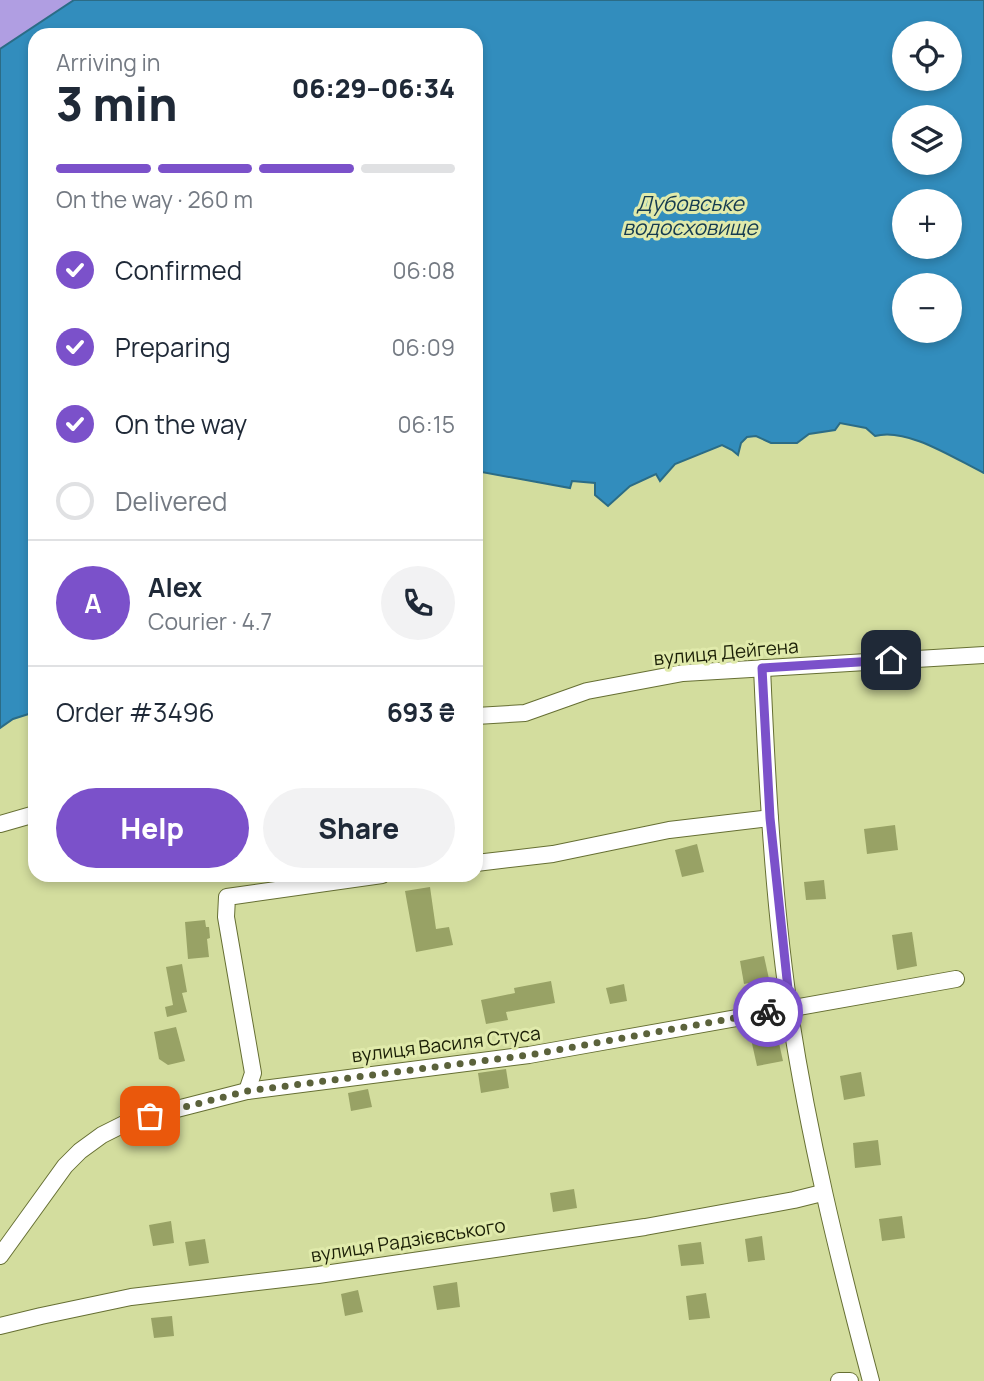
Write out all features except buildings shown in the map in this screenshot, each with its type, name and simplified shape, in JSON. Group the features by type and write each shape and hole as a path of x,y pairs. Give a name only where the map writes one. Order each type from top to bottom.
{"street":[{"name":"вулиця Дейгена","path":"483,716 525,713 587,691 683,673 984,654"},
{"path":"762,668 770,818 790,1008 822,1193 871,1381"},
{"path":"0,824 28,816"},
{"path":"483,862 553,854 669,830 770,818"},
{"path":"247,1091 253,1073 226,917 228,897 333,882"},
{"name":"вулиця Василя Стуса","path":"0,1256 65,1166 102,1135 130,1121 247,1091 529,1055 956,979"},
{"name":"вулиця Радзієвського","path":"0,1326 131,1297 318,1275 645,1227 822,1193"},
{"path":"839,1381 850,1381"}],"shaded area":[{"path":"0,0 74,0 28,28 0,49"}],"water":[{"name":"Дубовське водосховище","path":"74,0 984,0 984,473 916,440 888,434 875,436 866,428 840,423 835,430 809,434 797,443 771,443 756,436 747,437 741,443 738,455 722,445 675,464 660,481 656,474 630,486 608,506 595,495 595,483 572,481 570,488 483,472 483,28 32,28"},
{"name":"Дубовське водосховище","path":"28,30 28,714 13,719 0,728 0,49"}],"way so far":[{"path":"150,1116 247,1091 529,1055 768,1012"}],"route":[{"path":"768,1012 790,1008 770,818 762,668 891,660"}]}
